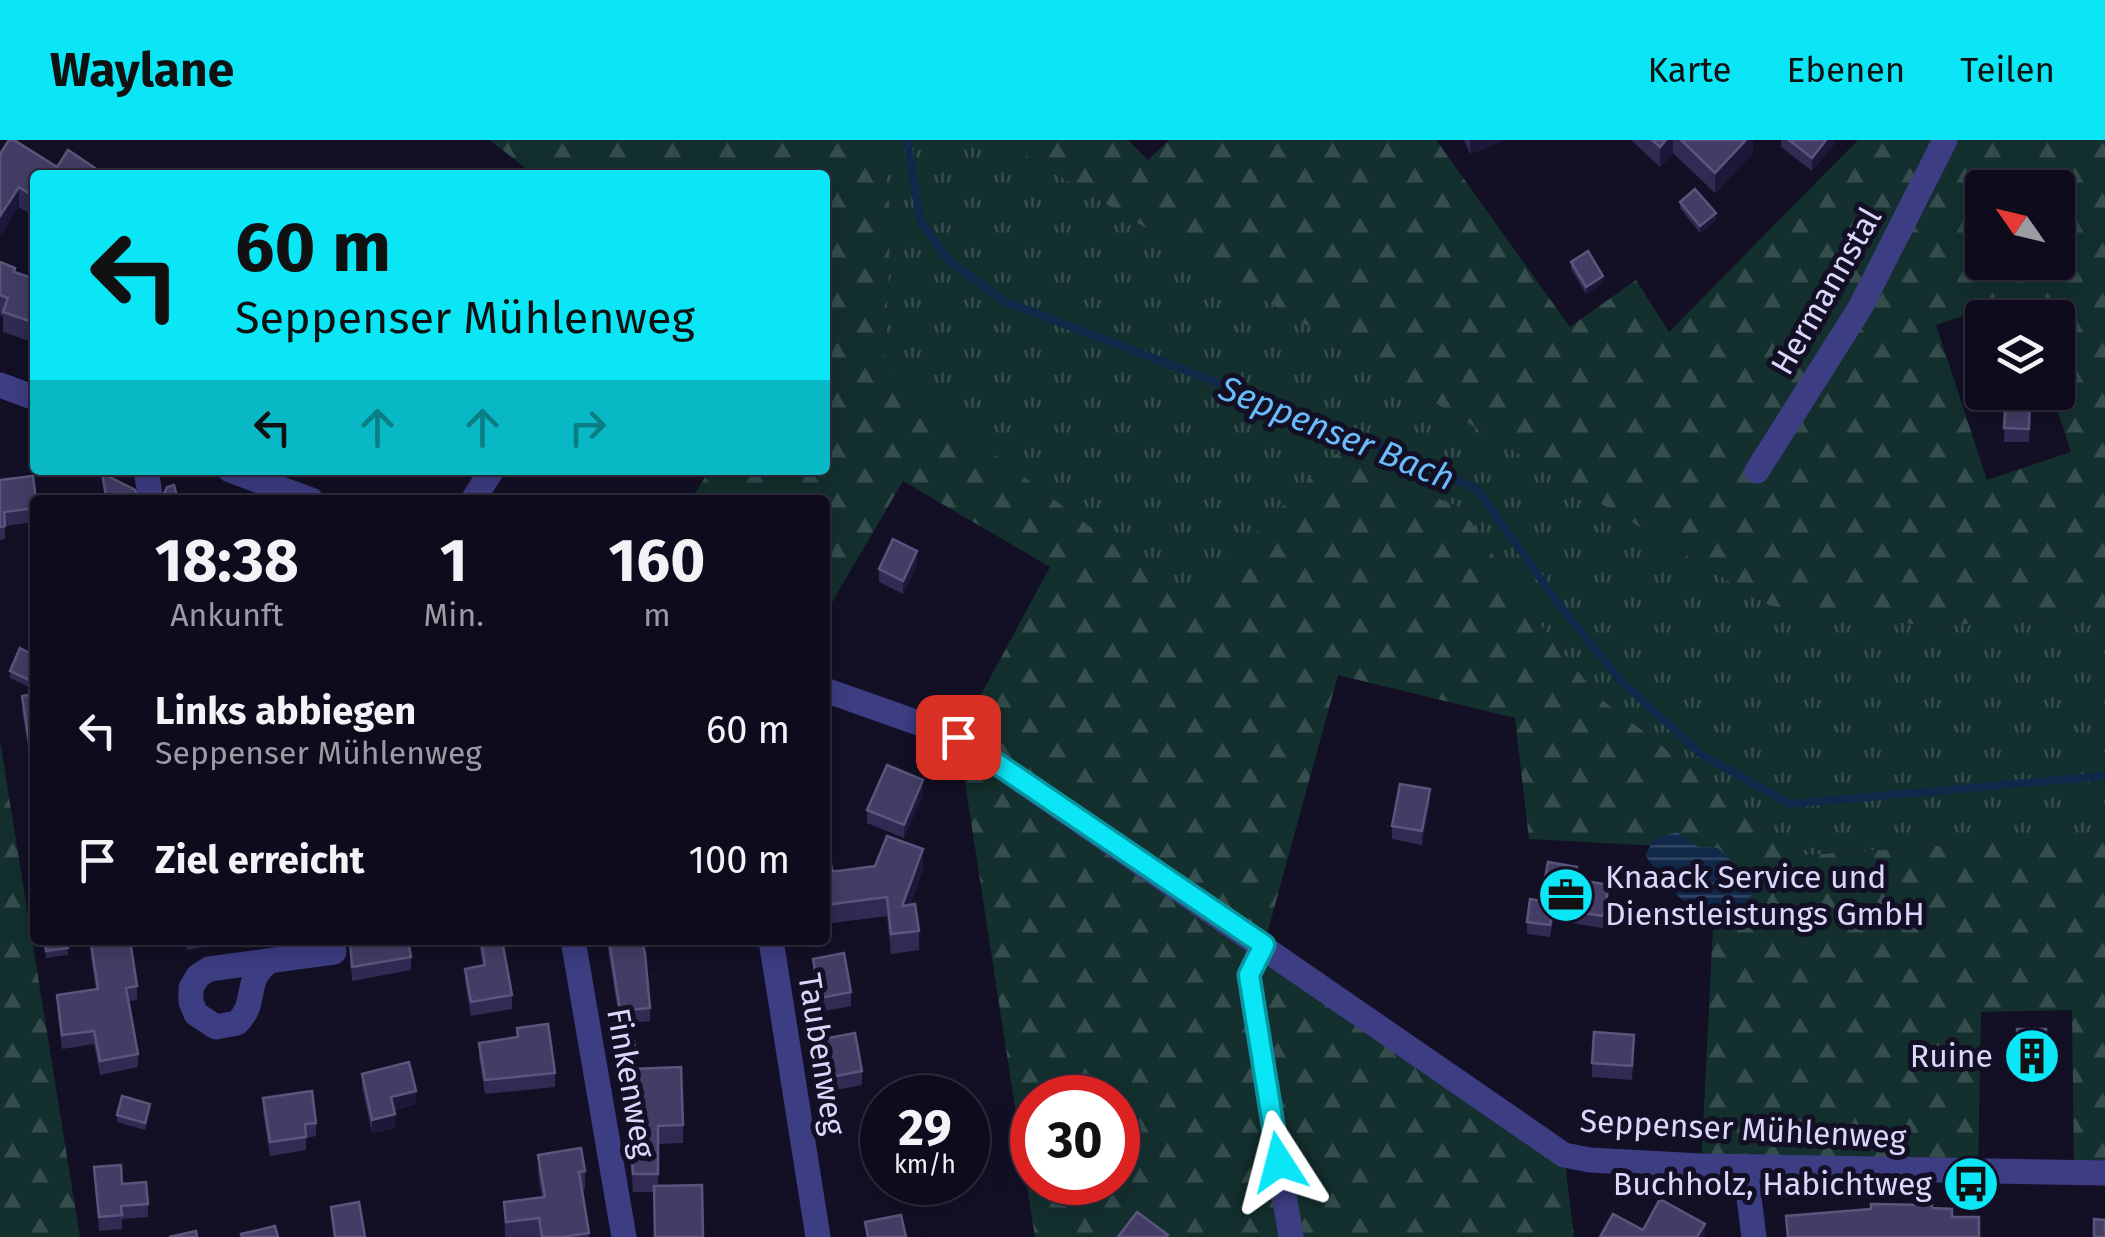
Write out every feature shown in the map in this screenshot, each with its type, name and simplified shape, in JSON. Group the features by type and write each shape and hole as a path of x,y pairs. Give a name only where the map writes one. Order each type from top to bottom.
{"street":[{"name":"Hermannstal","path":"1758,472 1860,308 1945,140"},
{"path":"0,385 30,396"},
{"path":"238,475 261,490 286,495"},
{"name":"Seppenser Mühlenweg","path":"830,692 958,737 1564,1154 1590,1160 1744,1166 2105,1173"},
{"path":"270,961 334,952 333,945"},
{"name":"Finkenweg","path":"574,945 624,1237"},
{"name":"Taubenweg","path":"773,945 818,1237"},
{"path":"1264,945 1249,975 1292,1237"},
{"path":"1744,1166 1754,1237"}],"green space":[{"path":"490,140 880,140 891,217 885,372 1187,599 1336,453 1463,509 1535,618 1600,698 1804,855 2105,834 2105,1173 2074,1172 2072,1010 1981,1012 1978,1171 1701,1166 1717,849 1529,839 1515,718 1338,675 1264,945 1564,1155 1574,1237 1035,1237 1030,1205 1140,1205 1140,1075 1010,1075 958,737 1050,567 903,481 830,605 830,495 693,495 707,475 830,475 830,170 528,170"},
{"path":"880,140 1000,140 1770,606 1934,627 2105,611 2105,834 1804,855 1600,698 1535,618 1463,509 1337,453 1187,600 885,372 891,217"},
{"path":"1000,140 1128,140 1148,160 1169,140 1436,140 1570,327 1636,280 1669,332 1858,140 2105,140 2105,611 1934,627 1770,606"},
{"path":"0,741 80,1237 0,1237"}],"water":[{"path":"1677,832 1698,847 1718,848 1739,869 1759,867 1770,878 1737,909 1694,909 1666,886 1645,855 1654,839"}],"building":[{"path":"9,140 14,140 57,167 68,150 95,168 30,170 30,194 19,187 0,216 0,154"},
{"path":"1681,140 1746,140 1715,173"},
{"path":"1789,140 1826,140 1812,158"},
{"path":"1695,189 1716,213 1700,226 1680,202"},
{"path":"1588,251 1603,276 1586,287 1571,262"},
{"path":"0,262 30,277 30,321 3,312 8,298 0,295"},
{"path":"2005,410 2030,410 2029,429 2004,428"},
{"path":"102,475 135,490 137,495 106,495"},
{"path":"33,476 35,495 30,495 30,509 4,512 5,526 0,527 0,480"},
{"path":"174,485 177,495 163,495 167,487"},
{"path":"893,539 917,551 903,581 879,569"},
{"path":"20,648 30,653 29,680 10,671"},
{"path":"30,695 30,741 29,741 22,696"},
{"path":"887,765 923,780 904,825 867,810"},
{"path":"1400,784 1430,789 1422,831 1392,826"},
{"path":"887,836 923,849 902,906 915,904 919,931 891,934 887,897 830,904 830,857 832,871 875,866"},
{"path":"1548,862 1577,867 1575,879 1609,885 1603,916 1553,908 1550,925 1527,922 1530,899 1541,901"},
{"path":"45,945 68,945 68,948 46,951"},
{"path":"91,945 131,945 137,986 126,988 138,1054 100,1061 94,1031 62,1035 57,995 98,989"},
{"path":"350,945 409,945 411,957 352,967"},
{"path":"482,945 503,945 512,995 471,1002 465,969 485,965"},
{"path":"610,945 643,945 650,1008 620,1011"},
{"path":"844,953 851,992 820,998 813,959"},
{"path":"548,1024 555,1073 485,1080 479,1043 518,1037 517,1028"},
{"path":"2017,1029 2046,1029 2047,1055 2018,1056"},
{"path":"1594,1032 1634,1035 1632,1066 1592,1063"},
{"path":"855,1033 862,1071 831,1077 823,1039"},
{"path":"634,1041 636,1064 614,1066 612,1043"},
{"path":"409,1062 416,1091 391,1097 395,1114 372,1120 362,1074"},
{"path":"681,1067 683,1125 658,1126 658,1174 633,1174 632,1069"},
{"path":"312,1091 316,1123 305,1124 306,1137 270,1142 263,1098"},
{"path":"122,1096 150,1104 145,1123 117,1115"},
{"path":"581,1148 585,1171 579,1172 589,1233 542,1237 539,1218 506,1222 504,1202 545,1197 538,1155"},
{"path":"121,1165 122,1184 146,1182 148,1204 121,1206 122,1215 99,1217 94,1167"},
{"path":"702,1185 703,1237 655,1237 654,1186"},
{"path":"1660,1199 1705,1224 1697,1237 1600,1237 1613,1214 1643,1230"},
{"path":"359,1202 365,1237 335,1237 331,1207"},
{"path":"1871,1204 1932,1205 1952,1209 1952,1217 1979,1217 1979,1237 1788,1237 1786,1216 1871,1209"},
{"path":"1137,1212 1168,1235 1118,1237"},
{"path":"901,1215 906,1237 868,1237 865,1222"},
{"path":"2094,1219 2105,1220 2105,1237 2094,1237"},
{"path":"275,1226 278,1237 241,1234"},
{"path":"196,1231 197,1237 169,1237"}],"waterway":[{"name":"Seppenser Bach","path":"907,140 920,220 947,259 1004,301 1346,432 1477,489 1558,603 1622,682 1702,755 1790,804 2105,776"}],"place":[{"name":"Knaack Service und Dienstleistungs GmbH","path":"1566,895"},
{"name":"Ruine","path":"2032,1056"},
{"name":"Buchholz, Habichtweg","path":"1971,1184"}],"route":[{"path":"958,737 1264,945 1249,975 1279,1162"}]}
